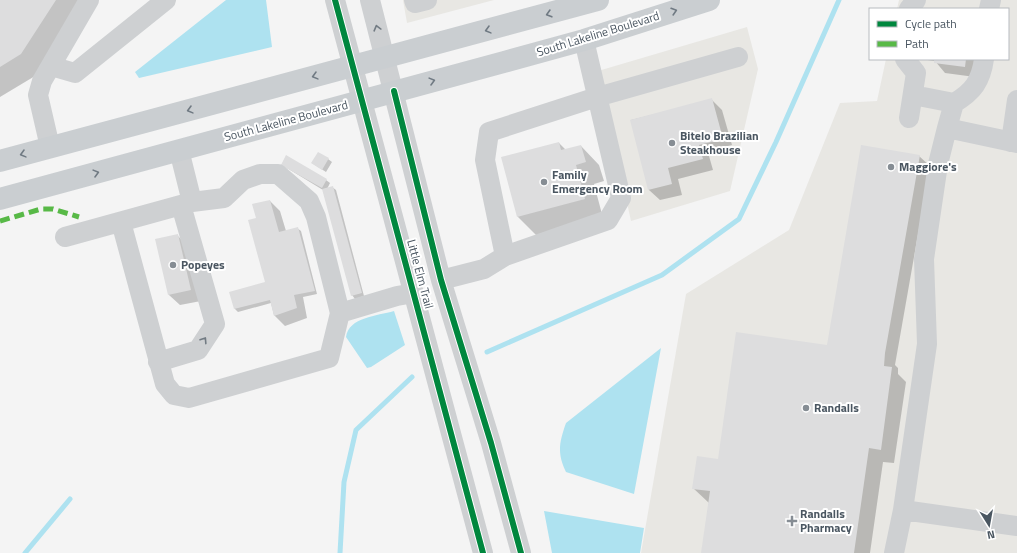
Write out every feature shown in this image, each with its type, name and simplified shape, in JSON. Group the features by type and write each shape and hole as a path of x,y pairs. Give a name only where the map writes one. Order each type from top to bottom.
{"main road":[{"name":"South Lakeline Boulevard","path":"0,199 584,40 709,0"},
{"path":"0,161 585,2"}],"street":[{"path":"50,147 38,95 42,81 89,0"},
{"path":"51,66 75,73 166,0"},
{"name":"Little Elm Trail","path":"335,0 483,553"},
{"name":"Little Elm Trail","path":"370,0 442,280 491,443 521,553"},
{"path":"414,0 415,4 427,0"},
{"path":"442,280 484,269 505,256 608,220 621,198 584,40"},
{"path":"505,256 485,160 489,132 597,97 738,56"},
{"path":"906,60 916,73 909,118"},
{"path":"913,95 954,103 969,94 982,72 984,60"},
{"path":"947,128 1014,142 1017,100"},
{"path":"894,553 903,510 926,344 924,259 938,164 954,103"},
{"path":"158,362 198,350 215,324 186,204 179,150"},
{"path":"65,237 186,204 224,198 243,180 260,174 278,174 309,201 316,217 340,313 329,358 189,398 174,395 165,384 158,362 121,222"},
{"path":"340,313 396,296 414,293"},
{"path":"903,510 1017,526"}],"shaded area":[{"path":"403,0 494,0 407,23"},
{"path":"899,0 1017,0 1017,553 641,553 686,294 789,230 840,103 877,101 886,60 1009,60 1009,8 897,8"},
{"path":"747,27 758,69 730,191 631,221 598,71"}],"water":[{"path":"226,0 266,0 272,47 139,78 135,72"},
{"path":"394,311 405,345 371,367 367,368 346,337 348,330 352,325 365,318"},
{"path":"661,348 634,494 566,472 561,459 560,448 566,423"},
{"path":"544,511 644,528 640,553 552,553"}],"building":[{"path":"0,0 56,0 21,54 0,67"},
{"path":"934,60 966,60 965,67 934,63"},
{"name":"Bitelo Brazilian Steakhouse","path":"712,98 722,135 714,137 715,141 699,145 703,159 668,168 672,184 648,190 630,120"},
{"name":"Family Emergency Room","path":"559,142 561,150 581,145 586,162 576,165 585,199 517,217 501,157"},
{"name":"Randalls","path":"861,145 920,155 885,353 884,366 892,367 881,450 869,448 854,553 701,553 710,491 692,489 697,456 718,459 736,332 827,345"},
{"path":"318,152 329,158 322,170 311,163"},
{"path":"286,155 327,179 322,188 281,165"},
{"path":"333,186 362,293 351,296 322,189"},
{"path":"270,200 279,232 298,227 315,291 294,295 297,308 274,316 270,300 234,309 229,292 265,282 248,220 256,218 252,204"},
{"name":"Popeyes","path":"178,234 191,290 168,295 155,239"}],"waterway":[{"path":"487,352 662,275 739,219 776,142 839,0"},
{"path":"340,553 344,482 356,430 412,377"},
{"path":"25,553 70,499"}],"marked path":[{"path":"0,221 41,209 53,209 79,217"}],"cycle path":[{"path":"335,0 483,553"},
{"path":"394,91 441,280 491,443 521,553"}],"place":[{"name":"Bitelo Brazilian Steakhouse","path":"672,143"},
{"name":"Maggiore's","path":"891,167"},
{"name":"Family Emergency Room","path":"544,182"},
{"name":"Popeyes","path":"173,265"},
{"name":"Randalls","path":"806,408"},
{"name":"Randalls Pharmacy","path":"792,521"}]}
